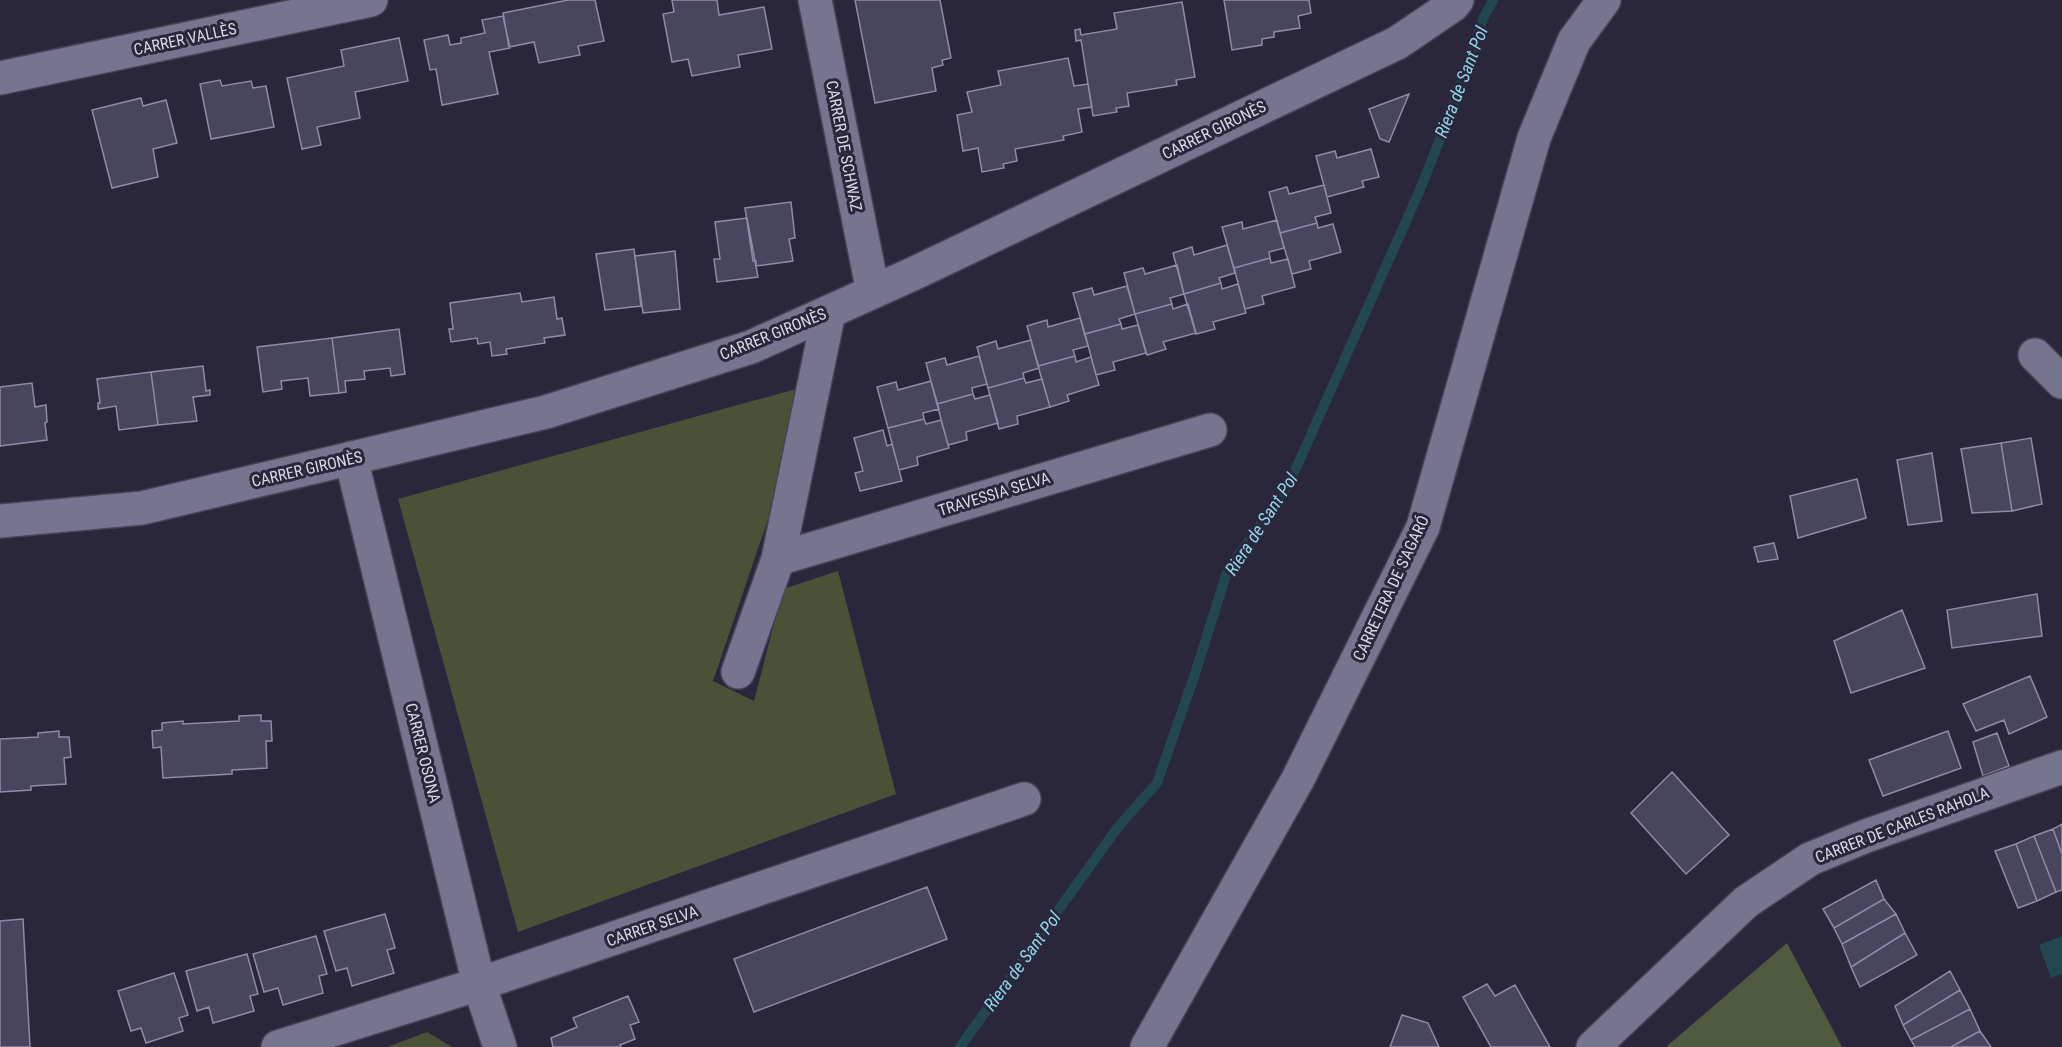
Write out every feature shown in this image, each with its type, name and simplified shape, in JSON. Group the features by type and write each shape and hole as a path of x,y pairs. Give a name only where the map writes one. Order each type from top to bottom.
{"street":[{"name":"CARRER VALLÈS","path":"0,78 371,0"},
{"name":"CARRER DE SCHWAZ","path":"815,0 873,292"},
{"name":"CARRER GIRONÈS","path":"0,521 142,508 546,412 751,347 873,292 1397,43 1457,0"},
{"name":"CARRETERA DE S'AGARÓ","path":"1147,1047 1298,779 1423,527 1534,138 1574,41 1604,0"},
{"path":"738,672 778,559 829,312"},
{"path":"2034,356 2062,382"},
{"name":"TRAVESSIA SELVA","path":"778,559 1210,430"},
{"name":"CARRER OSONA","path":"351,459 479,984 500,1047"},
{"name":"CARRER DE CARLES RAHOLA","path":"1593,1047 1746,902 1810,859 1866,836 2062,767"},
{"name":"CARRER SELVA","path":"278,1047 479,984 1024,799"}],"green space":[{"path":"814,384 713,681 754,701 783,589 838,571 896,794 518,932 398,499"},
{"path":"1787,943 1842,1047 1666,1047"},
{"path":"427,1032 452,1047 387,1047"}],"water":[{"path":"2062,936 2062,974 2051,978 2039,945"}],"building":[{"path":"568,0 595,0 604,41 578,46 580,55 539,63 534,42 509,47 503,13"},
{"path":"672,0 717,0 719,15 764,7 772,49 738,55 740,67 692,76 688,59 672,62 663,14 674,12"},
{"path":"855,0 940,0 951,58 942,60 943,65 932,68 936,91 875,103"},
{"path":"1224,0 1309,0 1311,13 1298,16 1300,28 1274,32 1274,37 1262,39 1262,45 1232,50"},
{"path":"1182,2 1195,77 1176,80 1177,85 1127,93 1129,106 1116,108 1117,112 1093,116 1081,40 1076,41 1075,30 1080,29 1081,35 1117,29 1114,13"},
{"path":"503,16 510,48 489,52 498,94 442,105 436,69 430,70 424,40 448,35 450,45 461,43 461,38 485,33 482,20"},
{"path":"399,38 408,81 355,92 360,118 317,127 321,145 302,149 287,78 344,66 341,50"},
{"path":"1068,58 1074,86 1088,84 1092,107 1078,109 1082,132 1063,136 1064,140 1015,149 1017,161 1003,164 1004,168 982,172 978,148 963,151 957,115 972,112 967,92 1001,85 998,71"},
{"path":"220,80 222,86 251,81 253,88 266,86 274,127 211,139 200,84"},
{"path":"1409,94 1389,142 1380,139 1369,109"},
{"path":"141,98 143,106 166,100 177,143 153,149 158,177 112,188 92,110"},
{"path":"1371,149 1379,177 1362,181 1364,187 1327,197 1316,156 1335,151 1337,158"},
{"path":"1324,185 1331,213 1315,217 1317,223 1280,233 1269,192 1287,187 1289,194"},
{"path":"791,202 795,238 789,239 793,261 756,266 756,261 753,261 745,208"},
{"path":"747,218 758,277 717,282 714,259 720,259 715,222"},
{"path":"1277,220 1284,248 1269,252 1270,258 1234,268 1222,227 1242,222 1243,229"},
{"path":"1317,223 1318,228 1333,224 1341,252 1309,261 1311,269 1292,274 1280,233"},
{"path":"1227,245 1235,273 1219,278 1221,283 1184,294 1173,253 1192,247 1194,255"},
{"path":"634,249 641,306 605,310 596,254"},
{"path":"675,251 680,309 643,313 635,256"},
{"path":"1270,258 1271,263 1288,259 1295,287 1262,296 1264,304 1245,309 1234,268"},
{"path":"1177,265 1184,294 1170,298 1172,304 1135,314 1124,273 1143,268 1145,274"},
{"path":"1221,283 1222,289 1238,284 1246,313 1213,322 1215,329 1196,334 1184,294"},
{"path":"1127,286 1135,314 1119,319 1121,324 1085,334 1073,293 1092,288 1094,295"},
{"path":"520,293 522,302 554,297 557,319 562,318 565,335 544,338 545,343 506,349 507,354 492,356 490,342 478,344 477,338 451,342 449,329 453,329 450,303"},
{"path":"1172,304 1173,309 1188,304 1196,333 1163,342 1166,349 1147,355 1135,314"},
{"path":"1080,318 1088,346 1073,350 1075,356 1038,366 1027,326 1047,320 1048,327"},
{"path":"1121,324 1122,329 1138,325 1146,353 1113,362 1115,370 1096,375 1085,334"},
{"path":"399,329 405,374 391,376 390,368 364,371 365,379 345,381 346,392 339,393 332,338"},
{"path":"332,338 339,393 310,396 308,378 281,381 282,389 263,392 257,347"},
{"path":"1031,340 1039,368 1023,373 1024,378 988,388 977,347 996,341 998,349"},
{"path":"979,356 987,384 972,388 973,394 937,404 926,363 945,358 947,365"},
{"path":"1075,356 1076,362 1091,357 1099,385 1067,395 1069,401 1050,407 1038,366"},
{"path":"203,366 206,391 210,390 210,395 193,397 197,421 158,425 151,372"},
{"path":"151,372 158,425 119,430 116,406 98,409 98,403 100,403 97,379"},
{"path":"1024,378 1026,383 1042,379 1050,407 1017,416 1018,424 999,429 988,388"},
{"path":"931,381 939,409 923,413 924,419 888,428 877,387 896,382 898,390"},
{"path":"32,383 35,407 46,405 47,440 0,446 0,387"},
{"path":"973,394 975,399 990,395 998,423 966,432 967,440 948,445 937,404"},
{"path":"924,419 926,424 941,420 949,448 917,457 918,465 899,470 888,428"},
{"path":"883,430 887,446 892,444 902,481 860,491 855,473 863,471 854,438"},
{"path":"2031,438 2042,504 2012,511 2001,443"},
{"path":"2001,443 2012,511 1972,513 1961,449"},
{"path":"1932,453 1942,521 1908,525 1897,460"},
{"path":"1857,479 1866,518 1798,538 1790,496"},
{"path":"1774,543 1778,559 1758,562 1754,547"},
{"path":"2037,594 2042,636 1952,648 1947,610"},
{"path":"1902,610 1925,668 1851,693 1834,641"},
{"path":"2030,676 2047,717 2009,734 2004,720 1976,731 1963,704"},
{"path":"261,715 261,721 271,721 272,741 266,741 267,768 232,770 232,774 163,778 161,747 153,748 152,731 162,730 162,723 239,721 239,716"},
{"path":"59,731 59,737 69,737 71,757 64,758 66,784 31,786 31,790 0,792 0,739 38,737 38,733"},
{"path":"1948,731 1961,768 1883,796 1869,760"},
{"path":"1997,733 2009,766 1983,776 1973,742"},
{"path":"1672,772 1729,835 1686,874 1631,813"},
{"path":"2062,824 2062,854 2053,829"},
{"path":"2053,829 2062,854 2062,890 2056,892 2034,836"},
{"path":"2034,836 2056,892 2037,901 2016,844"},
{"path":"2016,844 2037,901 2018,908 1995,851"},
{"path":"1876,880 1884,899 1834,928 1823,909"},
{"path":"927,887 947,939 754,1012 734,959"},
{"path":"1884,899 1896,914 1842,944 1834,928"},
{"path":"385,914 395,948 387,950 394,973 352,986 347,968 336,971 324,931"},
{"path":"1896,914 1905,933 1851,967 1842,944"},
{"path":"23,919 30,1047 0,1047 0,921"},
{"path":"1905,933 1917,955 1860,987 1851,967"},
{"path":"316,936 327,974 319,976 323,993 283,1005 278,988 264,992 253,954"},
{"path":"247,954 258,994 250,996 254,1011 213,1023 209,1007 197,1011 186,971"},
{"path":"1950,971 1960,990 1903,1025 1895,1006"},
{"path":"174,973 188,1015 179,1018 183,1031 146,1043 141,1028 131,1031 118,991"},
{"path":"1487,984 1495,996 1515,985 1550,1047 1491,1047 1463,997"},
{"path":"1960,990 1970,1009 1911,1040 1903,1025"},
{"path":"628,996 639,1022 630,1025 635,1039 620,1045 621,1047 553,1047 551,1038 577,1027 573,1018"},
{"path":"1970,1009 1980,1031 1951,1047 1915,1047 1911,1040"},
{"path":"1402,1015 1428,1023 1439,1047 1390,1047"},
{"path":"1980,1031 1991,1047 1951,1047"}],"waterway":[{"name":"Riera de Sant Pol","path":"960,1047 1118,827 1157,783 1227,572 1289,484 1419,192 1448,119 1483,19 1493,0"}]}
